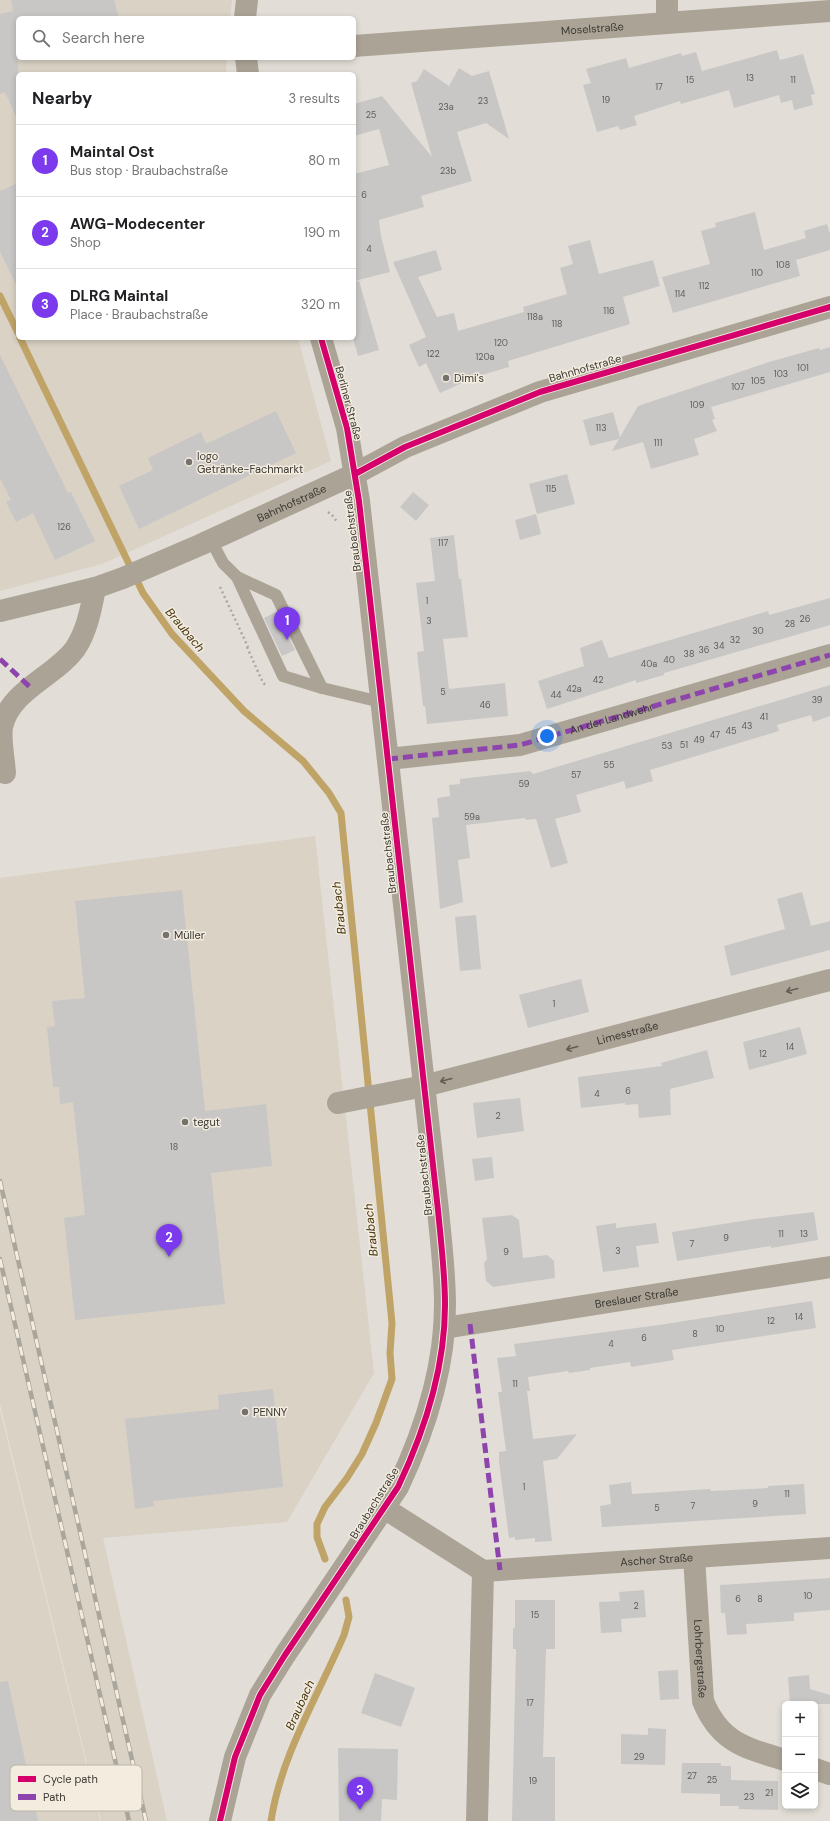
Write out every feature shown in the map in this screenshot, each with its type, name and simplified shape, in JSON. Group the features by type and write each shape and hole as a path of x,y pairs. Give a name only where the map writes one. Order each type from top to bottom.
{"street":[{"path":"245,16 247,0"},
{"path":"667,0 667,22"},
{"name":"Moselstraße","path":"356,46 830,11"},
{"path":"246,60 248,72"},
{"name":"Bahnhofstraße","path":"0,610 95,588 123,578 211,540 355,474 405,447 540,392 830,307"},
{"name":"Berliner Straße","path":"322,340 346,428 355,474"},
{"name":"Braubachstraße","path":"220,1821 234,1758 260,1695 289,1649 384,1508 398,1486 412,1457 427,1416 438,1368 444,1328 445,1305 443,1265 388,759 355,474"},
{"path":"6,773 2,727 7,713 17,699 62,663 74,649 83,634 95,588"},
{"name":"An der Landwehr","path":"388,759 520,746 830,654"},
{"name":"Limesstraße","path":"424,1086 830,980"},
{"path":"338,1103 424,1086"},
{"name":"Breslauer Straße","path":"444,1328 830,1267"},
{"name":"Braubachstraße","path":"384,1508 483,1571"},
{"name":"Ascher Straße","path":"483,1571 830,1548"},
{"name":"Lohrbergstraße","path":"694,1557 703,1701 710,1717 718,1729 743,1746 782,1759"},
{"path":"477,1821 483,1571"},
{"path":"818,1770 830,1774"}],"lane":[{"path":"211,540 222,563 237,577 276,595 322,688"},
{"path":"237,577 283,676 322,688 381,702"}],"path":[{"path":"322,510 332,515 341,527"}],"shaded area":[{"path":"0,0 232,0 230,16 16,16 16,60 227,60 226,72 16,72 16,340 299,340 331,461 102,564 0,591"},
{"path":"315,836 374,1373 287,1522 103,1538 167,1821 101,1821 99,1811 142,1811 142,1765 87,1765 0,1404 0,878"},
{"path":"0,1410 86,1765 10,1765 10,1811 98,1811 100,1821 0,1821"}],"building":[{"path":"11,0 114,0 118,16 16,16 16,60 18,60 18,72 16,72 16,117 5,92 0,94 0,14 13,11"},
{"path":"777,50 780,60 803,54 815,94 811,95 813,105 794,110 792,100 781,103 779,95 734,108 729,90 681,104 680,101 634,116 637,125 620,130 618,126 597,132 583,85 591,83 586,69 626,58 629,68 681,53 682,56 696,52 702,71"},
{"path":"459,68 472,76 489,71 509,139 486,123 457,132 472,181 421,196 424,207 379,220 381,236 390,272 356,280 356,173 389,165 379,129 356,135 356,103 382,96 432,157 411,83 417,81 424,69 449,86"},
{"path":"16,184 16,285 0,251 0,191"},
{"path":"755,212 764,250 806,238 804,231 827,224 830,234 830,250 796,260 800,276 673,313 662,277 710,264 701,231 716,227 715,223"},
{"path":"590,240 599,274 653,260 660,286 623,297 630,324 508,361 509,367 475,377 440,393 426,363 419,367 409,345 426,337 393,262 436,250 442,270 418,277 437,317 454,313 458,331 524,312 523,307 567,294 560,268 573,264 568,246"},
{"path":"359,281 379,350 358,356 354,342 354,340 356,340 356,282"},
{"path":"830,347 830,372 711,407 715,419 712,420 717,431 694,439 699,455 651,469 643,442 612,451 619,439 590,446 583,420 613,412 620,437 638,406 769,362 819,348 820,350"},
{"path":"0,355 68,493 71,492 95,541 55,560 33,513 16,522 6,502 11,500 0,478"},
{"path":"276,411 296,453 139,529 119,486 153,470 148,458 201,432 206,444"},
{"path":"567,474 575,504 537,514 529,484"},
{"path":"413,492 429,505 416,521 400,507"},
{"path":"536,514 541,534 520,540 515,520"},
{"path":"454,535 468,637 443,639 449,689 505,683 508,716 427,724 425,706 423,706 417,652 424,651 416,583 435,581 430,538"},
{"path":"830,598 830,625 664,673 664,675 636,683 636,680 547,709 538,681 584,666 580,648 602,640 609,658 768,611 769,615"},
{"path":"276,612 295,650 282,656 264,618"},
{"path":"830,685 830,716 813,722 811,715 777,725 779,731 650,770 653,781 626,789 624,781 576,795 581,812 555,819 568,863 551,868 536,819 526,820 525,818 466,825 470,858 458,860 463,902 440,909 432,818 439,817 437,798 450,796 449,785 460,784 460,779 530,771 533,774"},
{"path":"182,890 205,1111 266,1104 272,1166 211,1173 225,1304 75,1320 64,1218 85,1215 73,1102 60,1104 59,1087 53,1087 47,1027 55,1026 52,1001 85,998 75,901"},
{"path":"802,892 811,926 830,921 830,950 731,976 724,946 785,929 777,899"},
{"path":"476,915 481,969 460,971 455,917"},
{"path":"581,979 589,1012 528,1028 519,995"},
{"path":"800,1027 807,1054 749,1070 743,1042"},
{"path":"707,1050 714,1078 670,1089 671,1115 639,1118 638,1104 625,1105 625,1103 581,1108 578,1077 662,1066 661,1063"},
{"path":"520,1098 524,1131 477,1138 473,1103"},
{"path":"492,1157 494,1178 475,1181 472,1159"},
{"path":"814,1212 818,1240 677,1261 672,1232 755,1219"},
{"path":"512,1215 519,1220 523,1258 547,1255 554,1261 555,1278 493,1287 486,1281 484,1263 487,1259 482,1218"},
{"path":"616,1223 616,1228 656,1223 659,1243 636,1246 639,1267 603,1272 596,1226"},
{"path":"812,1301 816,1328 672,1350 674,1360 631,1367 630,1362 590,1368 590,1370 569,1373 568,1371 528,1377 530,1391 527,1391 533,1439 577,1434 557,1459 543,1461 552,1541 535,1542 535,1538 515,1540 515,1537 509,1538 499,1462 499,1452 506,1451 498,1392 502,1392 497,1358 516,1356 514,1344 659,1325"},
{"path":"273,1389 283,1487 153,1501 154,1506 135,1509 125,1419 219,1409 218,1395"},
{"path":"631,1482 632,1494 710,1489 711,1491 768,1488 768,1486 804,1484 806,1514 602,1527 600,1506 611,1504 609,1485"},
{"path":"830,1578 830,1610 794,1613 794,1621 746,1624 747,1634 727,1635 725,1613 721,1613 720,1585"},
{"path":"644,1590 646,1617 621,1619 622,1632 601,1633 599,1602 620,1601 619,1592"},
{"path":"515,1600 555,1600 555,1649 546,1649 543,1757 555,1757 555,1821 512,1821 516,1649 513,1649"},
{"path":"678,1670 679,1699 660,1700 658,1671"},
{"path":"375,1673 415,1688 401,1727 361,1713"},
{"path":"809,1675 810,1689 830,1695 830,1704 818,1704 818,1701 790,1701 788,1677"},
{"path":"8,1681 26,1765 10,1765 10,1811 36,1811 38,1821 0,1821 0,1682"},
{"path":"648,1728 666,1729 665,1765 621,1764 621,1734 648,1735"},
{"path":"338,1748 398,1749 397,1800 382,1799 381,1821 339,1821"},
{"path":"682,1763 721,1763 721,1766 731,1766 731,1780 778,1781 778,1810 739,1809 739,1806 720,1806 720,1794 681,1793"}],"waterway":[{"name":"Braubach","path":"0,296 16,329"},
{"name":"Braubach","path":"21,340 143,593 172,634 244,711 303,761 329,793 341,813 392,1323 390,1353 392,1379 376,1423 362,1454 347,1478 325,1507 317,1524 317,1537 325,1559"},
{"name":"Braubach","path":"271,1821 276,1797 292,1749 344,1635 349,1617 346,1600"}],"railway":[{"path":"0,1181 133,1765"},
{"path":"0,1259 116,1765"},
{"path":"142,1803 146,1821"},
{"path":"127,1811 129,1821"}],"marked path":[{"path":"388,759 520,745 830,655"},
{"path":"0,659 31,688"},
{"path":"470,1324 500,1570"}],"cycle path":[{"path":"355,474 405,447 540,392 830,307"},
{"path":"220,1821 235,1757 260,1695 285,1655 398,1487 408,1465 432,1398 444,1328 445,1305 443,1258 359,501 347,428 322,340"}],"place":[{"name":"Dimi's","path":"446,378"},
{"name":"logo Getränke-Fachmarkt","path":"189,462"},
{"name":"Maintal Ost","path":"287,640"},
{"name":"Müller","path":"166,935"},
{"name":"tegut","path":"185,1122"},
{"name":"AWG-Modecenter","path":"169,1257"},
{"name":"PENNY","path":"245,1412"},
{"name":"DLRG Maintal","path":"360,1810"}]}
